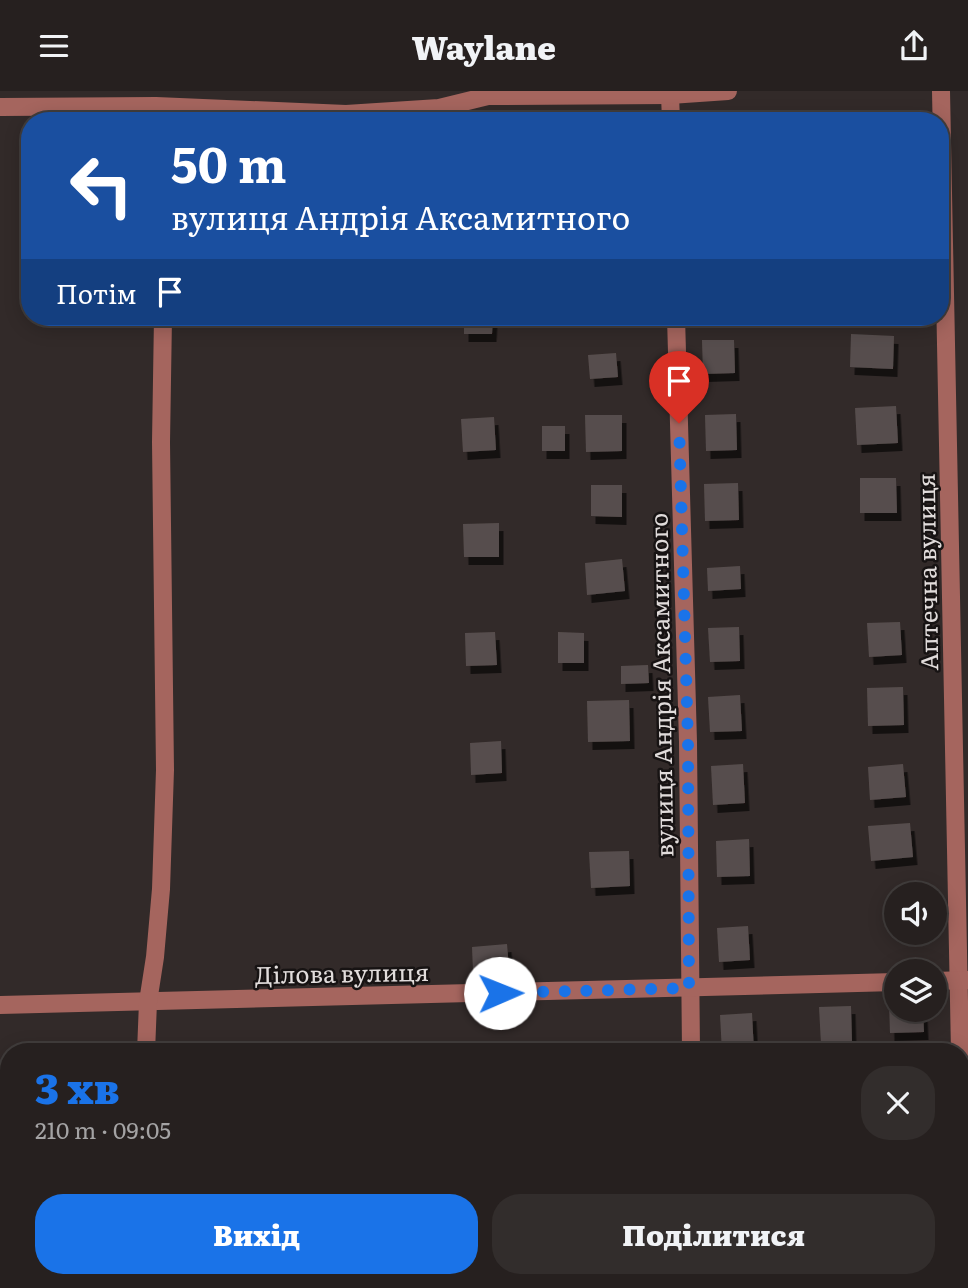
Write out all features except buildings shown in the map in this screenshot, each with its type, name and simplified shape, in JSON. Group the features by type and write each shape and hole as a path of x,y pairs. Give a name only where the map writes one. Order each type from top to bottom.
{"street":[{"path":"377,112 439,108 488,94 670,95 729,91"},
{"name":"Аптечна вулиця","path":"940,91 941,112"},
{"path":"670,95 671,112"},
{"path":"0,107 112,112"},
{"path":"146,1043 148,1002 161,889 166,770 161,442 163,326"},
{"name":"вулиця Андрія Аксамитного","path":"676,326 688,742 691,1043"},
{"name":"Аптечна вулиця","path":"946,326 963,980 960,1043"},
{"name":"Ділова вулиця","path":"0,1005 884,982"}],"route":[{"path":"500,993 689,988 688,742 679,423"}]}
